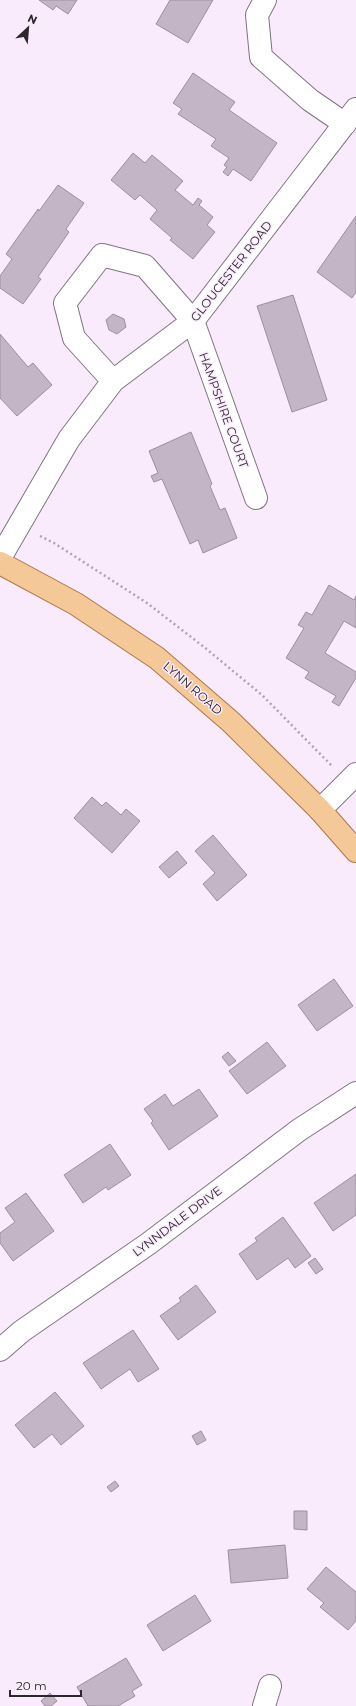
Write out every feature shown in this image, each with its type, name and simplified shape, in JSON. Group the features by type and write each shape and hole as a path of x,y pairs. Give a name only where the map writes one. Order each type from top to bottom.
{"main road":[{"name":"LYNN ROAD","path":"0,563 76,604 157,658 231,722 320,810 356,851"}],"street":[{"path":"265,0 257,15 261,57 310,100 350,116"},
{"name":"GLOUCESTER ROAD","path":"0,558 69,440 113,381 193,321 350,116"},
{"path":"113,381 74,338 65,303 102,255 145,266 193,321"},
{"name":"HAMPSHIRE COURT","path":"193,321 256,498"},
{"path":"320,810 356,774"},
{"name":"LYNNDALE DRIVE","path":"0,1350 22,1331 148,1244 300,1130 356,1093"}],"path":[{"path":"54,543 147,602 204,647 262,695 326,760"}],"building":[{"path":"39,0 77,0 68,14 56,6 53,10"},
{"path":"170,0 213,0 188,43 156,24"},
{"path":"193,73 235,102 229,110 277,143 251,181 233,169 228,176 223,172 227,167 224,165 229,158 211,146 216,139 178,114 182,109 173,103"},
{"path":"133,153 145,163 152,155 183,181 175,190 193,205 198,198 202,201 199,205 213,217 207,225 215,232 193,259 170,240 172,238 150,219 157,210 140,195 135,200 111,180"},
{"path":"58,185 84,203 66,229 69,232 38,277 41,279 23,304 0,288 0,276 12,259 6,254 38,209 39,211"},
{"path":"356,216 356,292 352,298 317,272"},
{"path":"293,295 327,400 292,412 257,306"},
{"path":"113,314 124,319 126,327 117,334 109,330 106,320"},
{"path":"0,334 28,367 33,363 52,385 17,416 0,398"},
{"path":"191,432 212,484 210,486 220,510 225,508 237,538 203,553 198,540 190,544 162,479 154,482 151,476 158,473 149,451"},
{"path":"329,585 354,600 356,596 356,628 344,621 325,653 356,672 356,678 339,706 332,702 336,696 305,678 309,672 286,658 304,628 298,625 306,612 312,615"},
{"path":"92,797 102,806 106,802 121,815 126,809 140,821 112,853 74,818"},
{"path":"213,835 247,875 217,901 203,884 215,873 195,851"},
{"path":"177,851 187,863 169,878 159,867"},
{"path":"334,979 353,1006 317,1031 298,1005"},
{"path":"267,1042 286,1066 247,1094 229,1071"},
{"path":"228,1052 236,1061 229,1066 222,1057"},
{"path":"199,1089 218,1116 169,1150 151,1123 153,1121 144,1109 165,1094 173,1106"},
{"path":"110,1144 131,1175 108,1190 106,1187 83,1203 64,1175"},
{"path":"356,1174 356,1215 333,1231 314,1203"},
{"path":"26,1193 54,1231 13,1261 0,1243 0,1233 15,1222 5,1208"},
{"path":"283,1217 311,1256 295,1268 288,1258 257,1280 239,1254 257,1241 255,1238"},
{"path":"315,1258 323,1269 316,1274 308,1263"},
{"path":"196,1285 216,1312 178,1340 160,1316 181,1301 179,1298"},
{"path":"133,1330 159,1369 138,1382 130,1369 101,1389 83,1363"},
{"path":"55,1392 84,1426 61,1445 52,1434 34,1448 15,1425"},
{"path":"201,1431 206,1440 197,1445 192,1436"},
{"path":"115,1481 119,1486 111,1492 107,1487"},
{"path":"294,1511 307,1511 307,1530 294,1529"},
{"path":"285,1545 288,1578 231,1583 228,1550"},
{"path":"326,1567 356,1592 356,1621 348,1630 320,1607 324,1603 307,1589"},
{"path":"195,1595 211,1621 163,1651 147,1625"},
{"path":"126,1658 142,1685 132,1691 135,1696 118,1706 88,1706 77,1687"},
{"path":"50,1693 57,1701 51,1706 45,1706 41,1701"}]}
